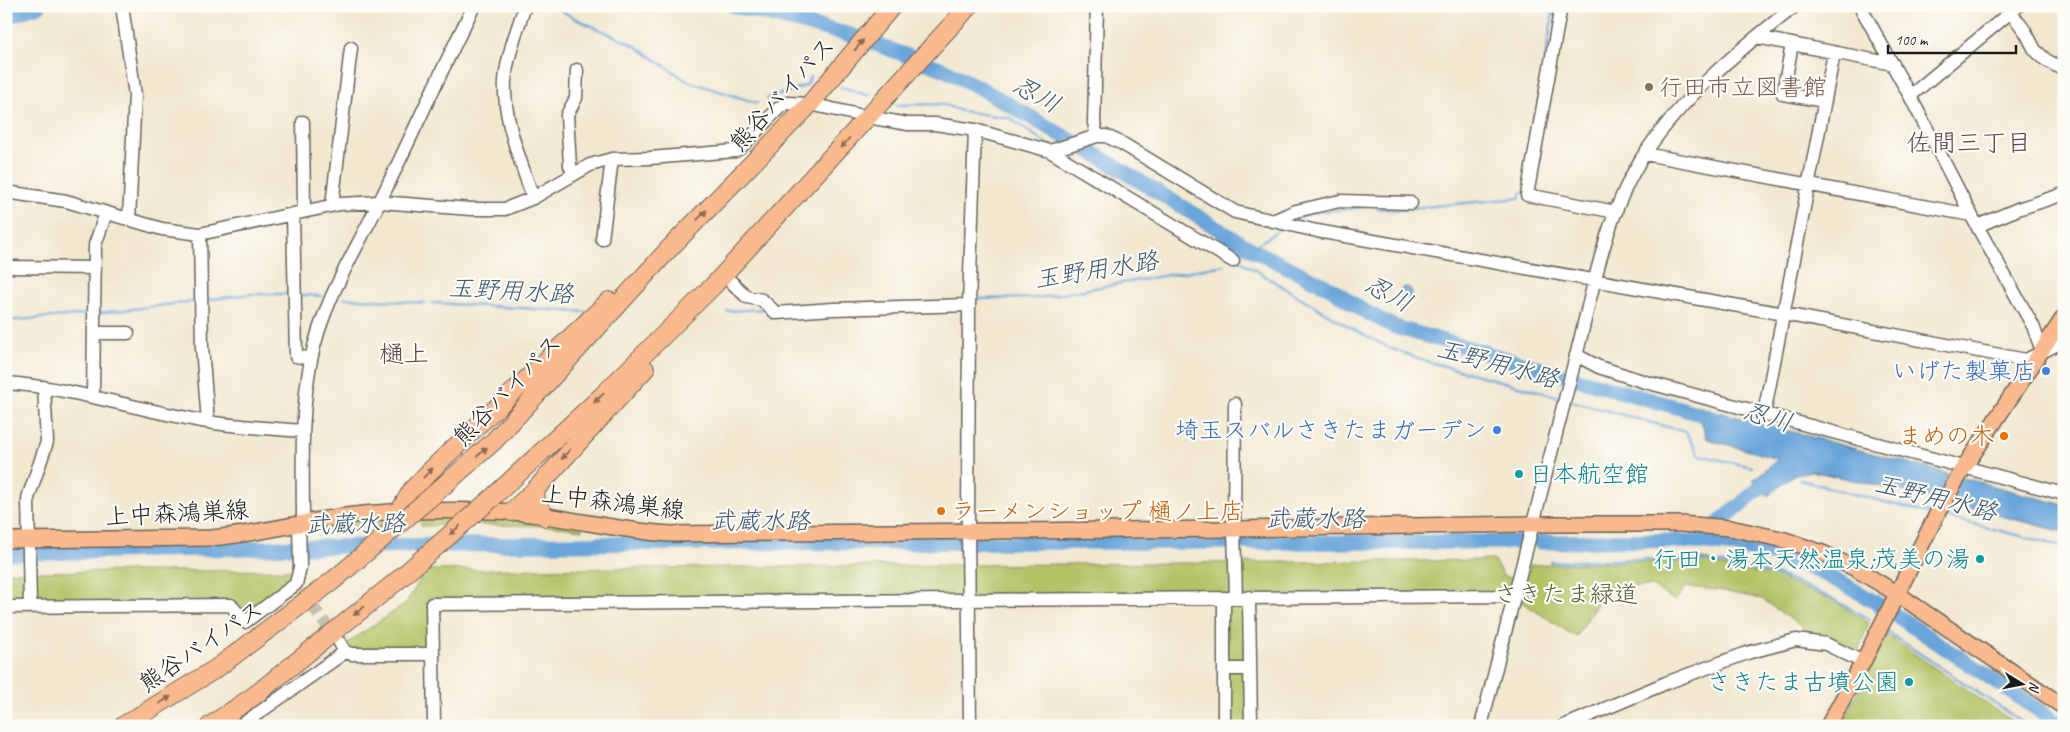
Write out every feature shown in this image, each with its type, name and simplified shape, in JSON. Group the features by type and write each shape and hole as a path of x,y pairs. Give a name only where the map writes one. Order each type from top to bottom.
{"highway":[{"path":"210,726 254,696 397,580 492,498 603,395 718,280 969,6"},
{"name":"熊谷バイパス","path":"123,726 217,668 335,579 494,441 668,250 810,104 889,10"},
{"path":"399,512 412,490 432,469 649,262 668,250"},
{"path":"511,512 535,490 697,313 718,280"},
{"path":"535,490 536,502 546,517"}],"main road":[{"path":"1828,726 1863,662 1938,512 1964,468 2064,317"},
{"name":"上中森鴻巣線","path":"6,540 29,544 212,538 248,534 346,516 399,512 511,512 624,530 671,534 968,535 1235,533 1696,525 1730,528 1785,540 1811,549 1856,569 1894,597"},
{"path":"1894,597 2064,707"}],"street":[{"path":"122,6 135,95 129,220"},
{"path":"6,607 231,605 245,622 299,587 302,431 311,359 323,319 345,268 380,202 474,6"},
{"path":"525,6 513,43 505,81 509,126 532,198"},
{"path":"1094,137 1097,6"},
{"path":"1561,6 1527,195 1616,212"},
{"path":"1481,726 1595,281 1624,190 1644,154 1674,115 1756,37 1795,6"},
{"path":"1860,6 1910,96 1971,215 2033,326 2042,351"},
{"path":"1910,96 2012,8 2034,50 2046,60 2064,70"},
{"path":"1756,37 1893,64"},
{"path":"1792,44 1783,94 1825,101"},
{"path":"332,205 350,48"},
{"path":"1764,414 1834,53"},
{"path":"574,174 570,166 567,115 576,98 577,70"},
{"path":"6,192 66,201 162,229 200,234 332,205 380,202 471,209 505,209 532,198 590,166 612,159 735,151 786,103 810,104 908,124 935,124 975,130 1056,149 1233,261"},
{"path":"303,122 298,212 296,356 311,359"},
{"path":"970,726 968,305 975,130"},
{"path":"1056,149 1094,137 1106,136 1123,144 1234,212 1317,231 1784,314 2026,360 2064,341"},
{"path":"1644,154 1971,215"},
{"path":"602,240 612,159"},
{"path":"1977,226 2018,209 2064,194"},
{"path":"1273,221 1296,211 1340,201 1411,203"},
{"path":"92,396 96,245 106,213"},
{"path":"200,234 202,347 208,422"},
{"path":"6,267 95,268"},
{"path":"718,280 748,297 762,300 776,313 833,309 968,305"},
{"path":"94,333 128,333"},
{"path":"1575,358 1599,368 1633,378 2064,494"},
{"path":"6,383 44,387 92,396 208,422 302,431"},
{"path":"30,607 28,498 47,442 44,387"},
{"path":"1235,404 1236,598 1250,669 1251,726"},
{"path":"434,726 432,604 1514,596"},
{"path":"1224,726 1224,669 1236,598"},
{"path":"1564,726 1666,683 1747,653 1796,640 1826,644 1863,662"},
{"path":"240,726 343,647 352,654 433,654"},
{"path":"1224,669 1250,669"}],"green space":[{"path":"454,518 452,525 421,526 421,519"},
{"path":"484,518 523,519 582,527 582,530 552,526 481,525"},
{"path":"391,519 391,523 386,527 312,530 312,527 350,521"},
{"name":"さきたま緑道","path":"1635,558 1636,562 1688,561 1689,558 1711,560 1711,564 1767,575 1769,572 1786,577 1785,581 1833,600 1869,623 1857,654 1841,642 1819,639 1762,599 1717,590 1686,587 1675,601 1652,586 1607,588 1576,637 1520,601 1523,588 1511,586 1509,593 1253,595 1253,726 1222,726 1220,596 432,601 430,651 351,650 346,644 405,604 426,570 1494,560 1503,576 1525,582 1530,565 1622,562 1623,559"},
{"path":"294,570 290,583 250,615 243,614 232,602 6,604 6,572"},
{"name":"さきたま古墳公園","path":"1887,635 2019,726 1842,726 1866,672"}],"water":[{"path":"1404,287 1408,287 1412,293 1408,299 1404,299 1400,295 1400,291"},
{"path":"1704,408 2064,505 2064,532 1899,490 1811,471 1794,475 1768,496 1753,480 1778,459 1707,439 1701,422"}],"waterway":[{"name":"忍川","path":"6,17 39,6"},
{"path":"554,6 574,18 634,45 687,81 757,103"},
{"name":"忍川","path":"734,6 851,35 943,69 982,89 1110,163 1251,249 1332,289 1362,310 1395,327 1700,414 1720,425"},
{"path":"1545,61 1554,6"},
{"path":"767,99 807,85 810,77"},
{"path":"841,87 870,96"},
{"path":"896,105 942,104 961,111 1010,118 1047,144"},
{"path":"1412,208 1520,198 1522,192"},
{"path":"1312,213 1362,207"},
{"path":"1377,208 1406,209"},
{"path":"1291,221 1307,215"},
{"path":"1251,249 1283,227"},
{"name":"玉野用水路","path":"1237,259 1356,331 1392,349 1429,362 1560,397"},
{"name":"玉野用水路","path":"972,299 1038,298 1225,265"},
{"name":"玉野用水路","path":"206,300 251,294 290,294"},
{"name":"玉野用水路","path":"300,295 321,296"},
{"name":"玉野用水路","path":"344,298 425,303"},
{"name":"玉野用水路","path":"99,313 198,301"},
{"name":"玉野用水路","path":"433,303 587,312"},
{"name":"玉野用水路","path":"727,311 765,309"},
{"name":"玉野用水路","path":"6,321 89,314"},
{"name":"玉野用水路","path":"1568,400 1686,432 1699,455 1752,467"},
{"path":"1707,533 1775,475"},
{"name":"玉野用水路","path":"1800,480 1931,514"},
{"name":"玉野用水路","path":"1942,516 2064,547"},
{"name":"武蔵水路","path":"1540,542 1642,540 1719,544 1771,554 1797,563 1822,573 1870,599 2062,726"},
{"name":"武蔵水路","path":"6,554 195,549 572,544 1515,542"},
{"path":"1550,562 1667,559 1737,566 1789,580 1839,602 1870,620"},
{"path":"1513,624 1516,613"},
{"path":"1889,633 2028,726"},
{"path":"1506,653 1509,642"}],"tunnel":[{"path":"301,591 337,639"}],"place":[{"name":"行田市立図書館","path":"1649,87"},
{"name":"いげた製菓店","path":"2046,371"},
{"name":"埼玉スバルさきたまガーデン","path":"1497,430"},
{"name":"まめの木","path":"2004,436"},
{"name":"日本航空館","path":"1519,474"},
{"name":"ラーメンショップ 樋ノ上店","path":"941,511"},
{"name":"行田・湯本天然温泉;茂美の湯","path":"1980,559"},
{"name":"さきたま古墳公園","path":"1909,682"}],"district":[{"name":"佐間三丁目","path":"1969,142"},
{"name":"樋上","path":"404,353"}]}
